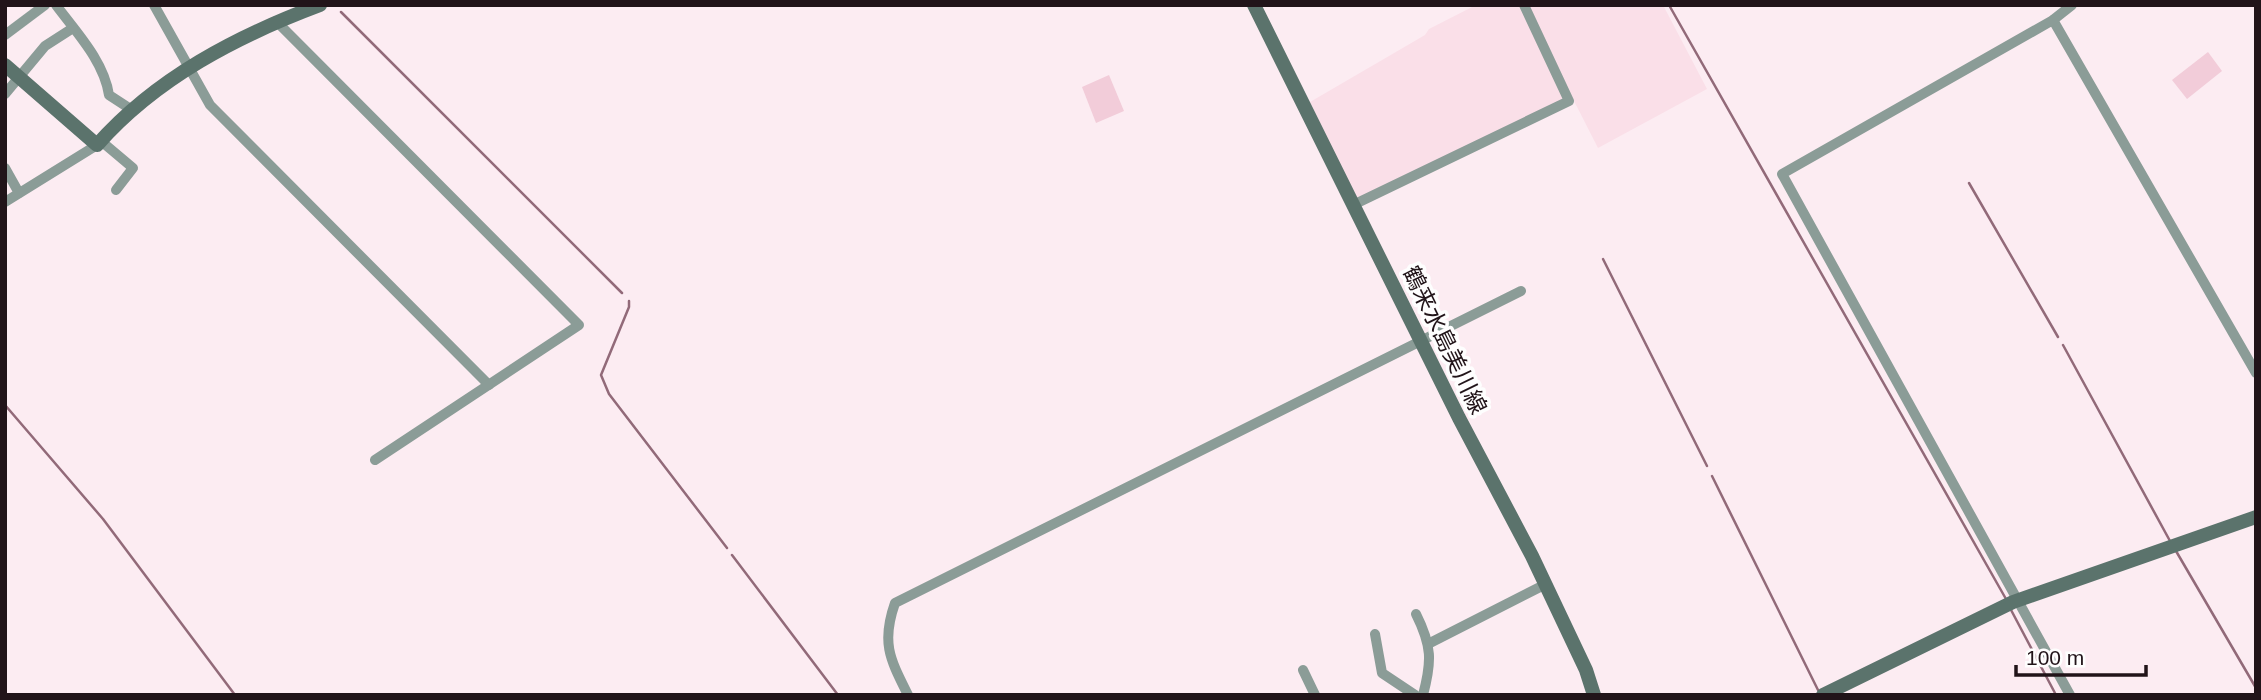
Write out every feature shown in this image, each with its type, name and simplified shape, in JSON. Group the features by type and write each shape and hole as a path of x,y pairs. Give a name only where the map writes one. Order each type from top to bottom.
{"street":[{"path":"5,35 45,5"},
{"path":"56,5 93,56 108,83 110,95 132,110"},
{"path":"155,5 210,105 489,385"},
{"path":"5,202 99,143 132,110 227,43 320,5"},
{"name":"鶴来水島美川線","path":"1254,5 1420,340 1546,584 1594,695"},
{"path":"1353,205 1569,101 1524,5"},
{"path":"2070,695 2013,602 1782,174 2053,20 2073,5"},
{"path":"2053,20 2256,373"},
{"path":"276,21 579,325 375,460"},
{"path":"5,94 18,75 45,46 73,28"},
{"path":"5,65 133,169 116,190"},
{"path":"5,168 19,194"},
{"path":"908,695 888,654 887,626 895,603 1521,291"},
{"path":"1823,695 2013,602 2256,517"},
{"path":"1428,644 1546,584"},
{"path":"1416,614 1431,657 1423,695"},
{"path":"1375,634 1382,673 1415,695"},
{"path":"1303,670 1315,695"}],"shaded area":[{"path":"1476,5 1663,5 1707,89 1598,148 1573,99 1356,201 1310,102 1425,35 1429,29"},
{"path":"2208,52 2222,71 2187,99 2172,80"},
{"path":"1109,75 1124,111 1096,123 1082,87"}],"waterway":[{"path":"1669,5 2006,599"},
{"path":"341,12 622,293"},
{"path":"1969,183 2058,337"},
{"path":"1603,259 1707,466"},
{"path":"629,301 629,307 601,375 609,394 727,548"},
{"path":"2063,345 2170,541"},
{"path":"5,405 103,519 235,695"},
{"path":"1712,476 1818,690"},
{"path":"2176,551 2256,688"},
{"path":"732,555 838,695"},
{"path":"2010,608 2056,695"}]}
